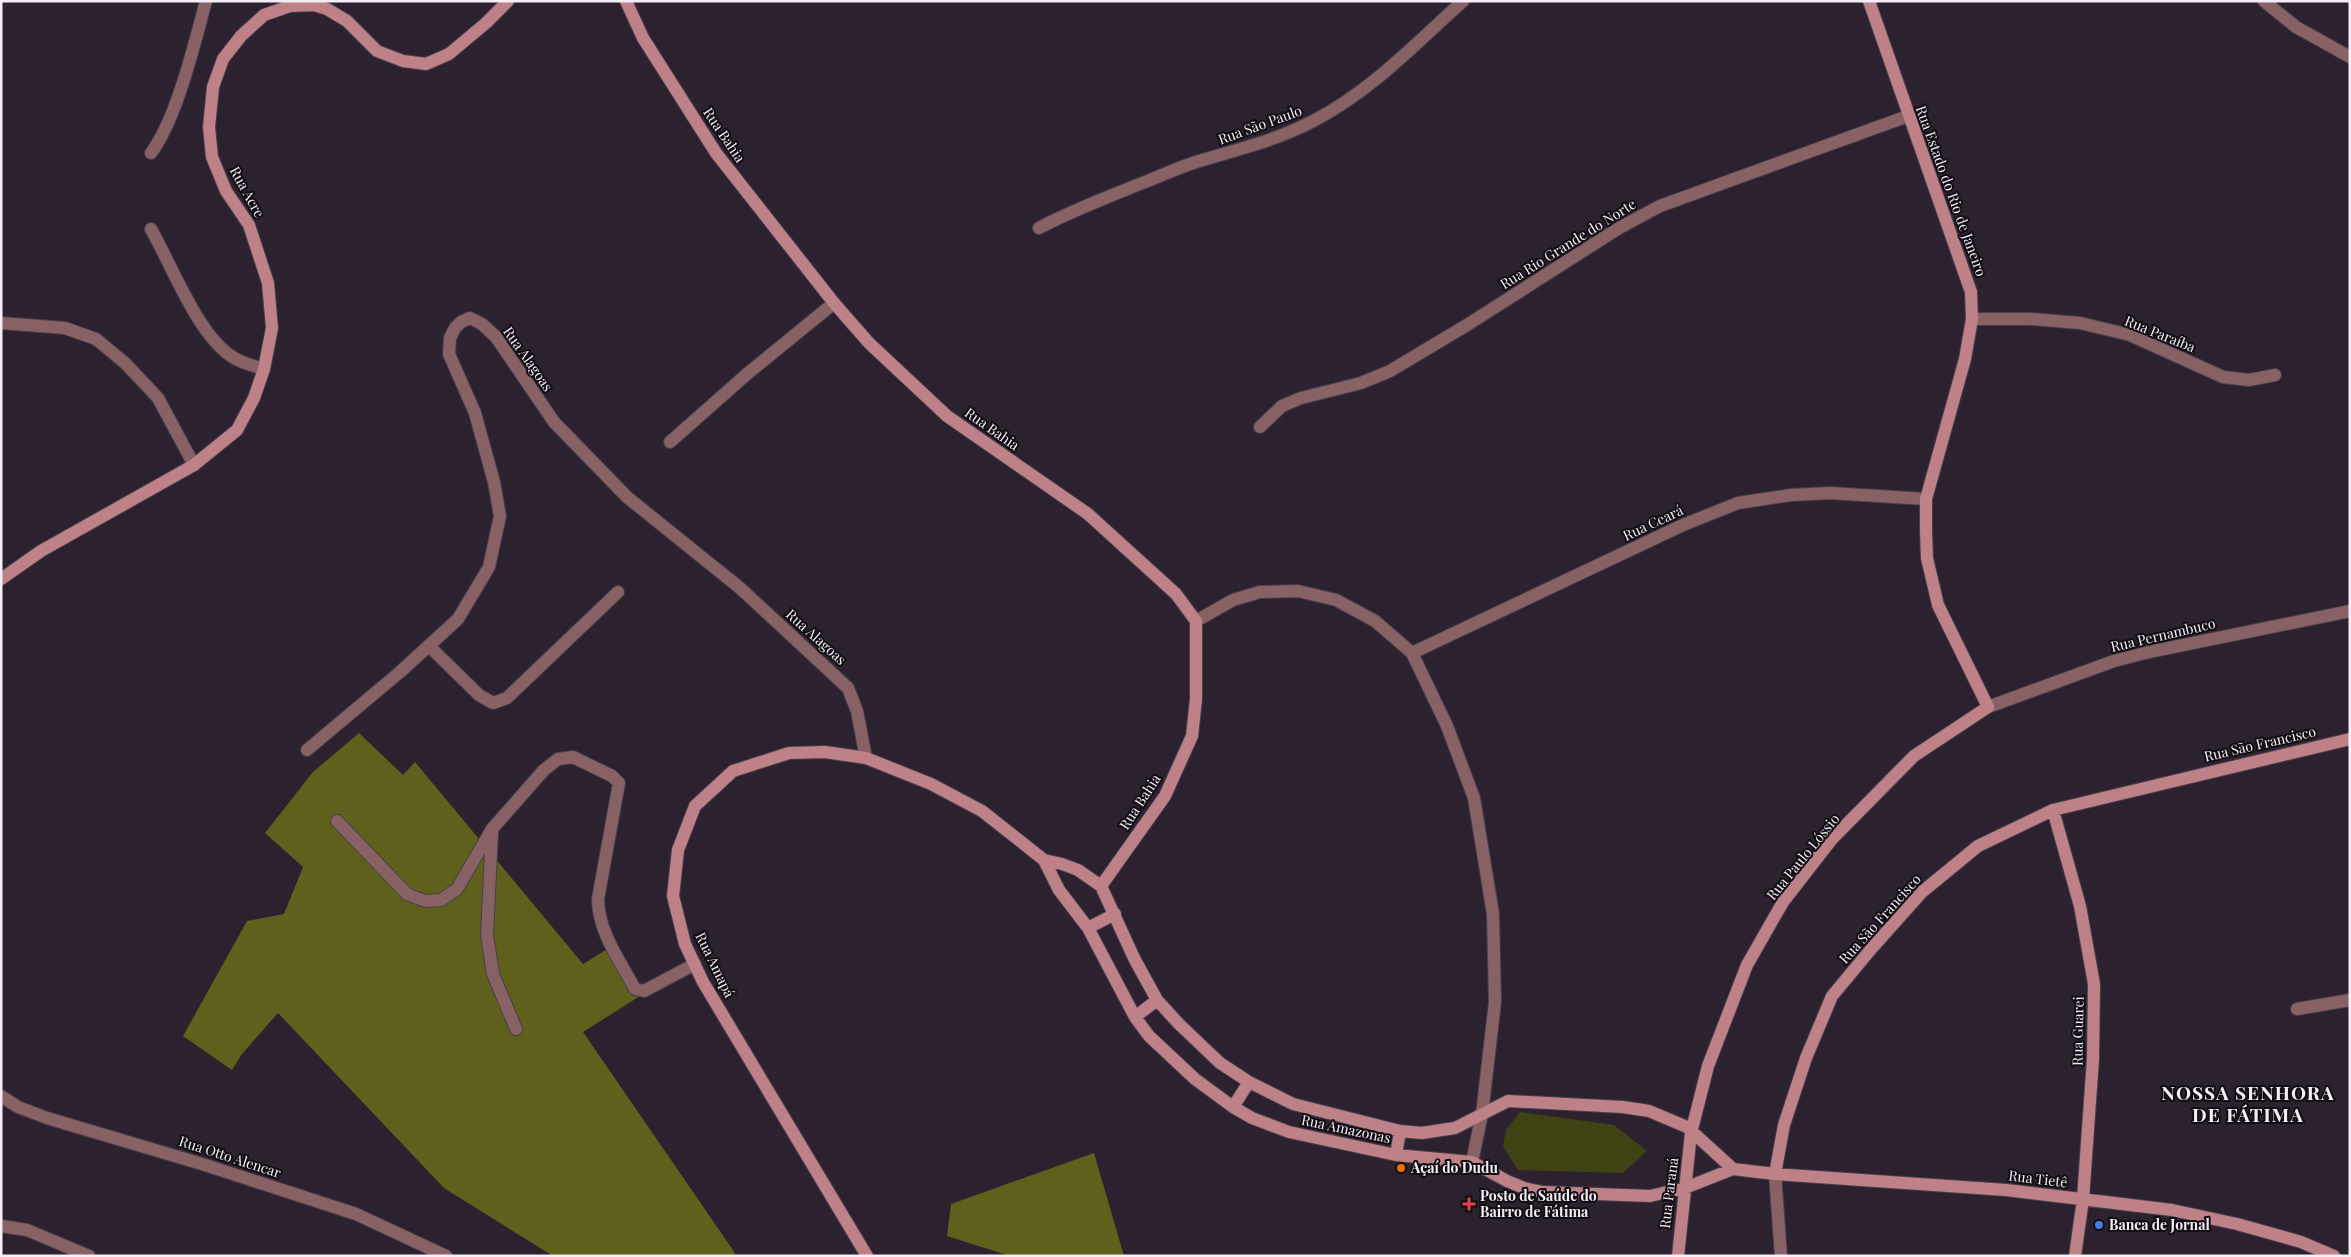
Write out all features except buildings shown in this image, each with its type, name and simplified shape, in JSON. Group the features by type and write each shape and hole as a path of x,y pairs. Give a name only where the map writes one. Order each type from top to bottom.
{"street":[{"path":"151,153 162,139 178,95 206,1"},
{"name":"Rua Acre","path":"1,578 41,551 194,465 237,430 254,398 264,369 272,328 268,283 249,225 226,191 212,157 209,127 213,87 222,58 241,36 264,15 290,6 314,5 327,9 347,21 377,51 403,61 426,64 449,54 486,23 508,1"},
{"name":"Rua Bahia","path":"626,1 643,38 716,153 834,304 869,343 947,416 1088,514 1176,594 1196,621 1196,700 1192,736 1165,796 1101,886"},
{"name":"Rua São Paulo","path":"1040,228 1069,212 1104,197 1192,163 1274,139 1314,121 1340,106 1364,88 1463,1"},
{"name":"Rua Estado do Rio de Janeiro","path":"1869,1 1971,292 1972,319 1955,399 1926,499 1927,558 1938,605 1988,707"},
{"path":"2264,1 2296,27 2350,57"},
{"name":"Rua Rio Grande do Norte","path":"1260,427 1282,406 1301,398 1361,383 1390,370 1467,325 1619,228 1660,206 1908,116"},
{"path":"151,229 170,261 189,305 213,338 231,356 264,369"},
{"path":"670,442 747,374 834,304"},
{"name":"Rua Alagoas","path":"307,750 458,619 489,567 500,516 494,482 475,413 449,354 450,338 455,328 461,322 470,318 482,324 496,337 554,422 627,497 740,588 848,688 857,711 866,758"},
{"name":"Rua Paraíba","path":"1972,319 2031,319 2080,323 2130,335 2223,377 2249,380 2275,375"},
{"path":"1,323 65,328 96,339 125,363 158,398 194,465"},
{"name":"Rua Ceará","path":"1412,653 1683,525 1738,503 1791,495 1830,493 1926,499"},
{"path":"1196,621 1233,600 1260,592 1298,591 1336,600 1375,621 1412,653 1446,726 1474,798 1493,914 1495,1002 1482,1114 1472,1162"},
{"path":"429,646 479,695 493,703 507,698 618,592"},
{"name":"Rua Pernambuco","path":"1988,707 2114,661 2148,652 2350,611"},
{"name":"Rua Paulo Lóssio","path":"1691,1133 1708,1066 1747,965 1783,902 1832,839 1914,756 1988,707"},
{"name":"Rua São Francisco","path":"1781,1256 1775,1174 1784,1125 1806,1058 1832,996 1922,892 1978,846 2053,810 2350,739"},
{"name":"Rua Amapá","path":"867,1256 685,944 673,896 678,850 695,806 733,771 789,753 825,752 866,758 924,781 982,811 1044,860 1059,890 1088,928"},
{"path":"336,822 407,894 425,901 441,900 458,889 492,829 544,770 558,759 573,757 612,776 619,783 619,792 598,899 598,909 608,938 635,989 644,991 695,964"},
{"name":"Rua Guarei","path":"2053,810 2080,906 2094,984 2093,1059 2082,1199 2075,1256"},
{"path":"492,829 487,935 492,974 516,1029"},
{"name":"Rua Amapá","path":"1044,860 1078,870 1101,886 1115,914"},
{"path":"1088,928 1115,914"},
{"name":"Rua Amazonas","path":"1115,914 1134,958 1157,1000 1220,1063 1249,1082 1293,1104 1400,1132 1422,1133 1449,1130 1508,1101 1623,1107 1649,1111 1669,1118 1687,1127 1691,1133"},
{"name":"Rua Amazonas","path":"1088,928 1135,1017 1149,1036 1195,1079 1233,1107 1252,1118 1289,1132 1396,1155 1472,1162 1507,1182 1543,1192 1650,1196 1685,1188"},
{"path":"1135,1017 1157,1000"},
{"path":"2297,1009 2350,1000"},
{"path":"1233,1107 1249,1082"},
{"name":"Rua Otto Alencar","path":"1,1096 18,1107 47,1118 202,1164 356,1214 446,1256"},
{"path":"1396,1155 1400,1132"},
{"path":"1691,1133 1733,1169"},
{"name":"Rua Paraná","path":"1678,1256 1691,1133"},
{"name":"Rua Tietê","path":"1685,1188 1733,1169 1775,1174 2006,1190 2172,1210 2237,1224 2301,1242 2334,1256"},
{"path":"1,1226 27,1230 89,1256"}],"shaded area":[{"path":"359,733 403,775 415,762 583,964 614,945 640,996 583,1032 735,1253 734,1256 553,1256 444,1188 278,1013 242,1054 232,1070 183,1036 247,921 284,914 303,867 265,833 313,772"},
{"path":"1520,1112 1614,1125 1647,1151 1623,1173 1518,1170 1503,1146 1506,1130"},
{"path":"1094,1153 1124,1256 1010,1256 947,1236 951,1204"}],"place":[{"name":"Açaí do Dudu","path":"1401,1168"},
{"name":"Posto de Saúde do Bairro de Fátima","path":"1469,1204"},
{"name":"Banca de Jornal","path":"2099,1225"}],"district":[{"name":"NOSSA SENHORA DE FÁTIMA","path":"2248,1104"}]}
